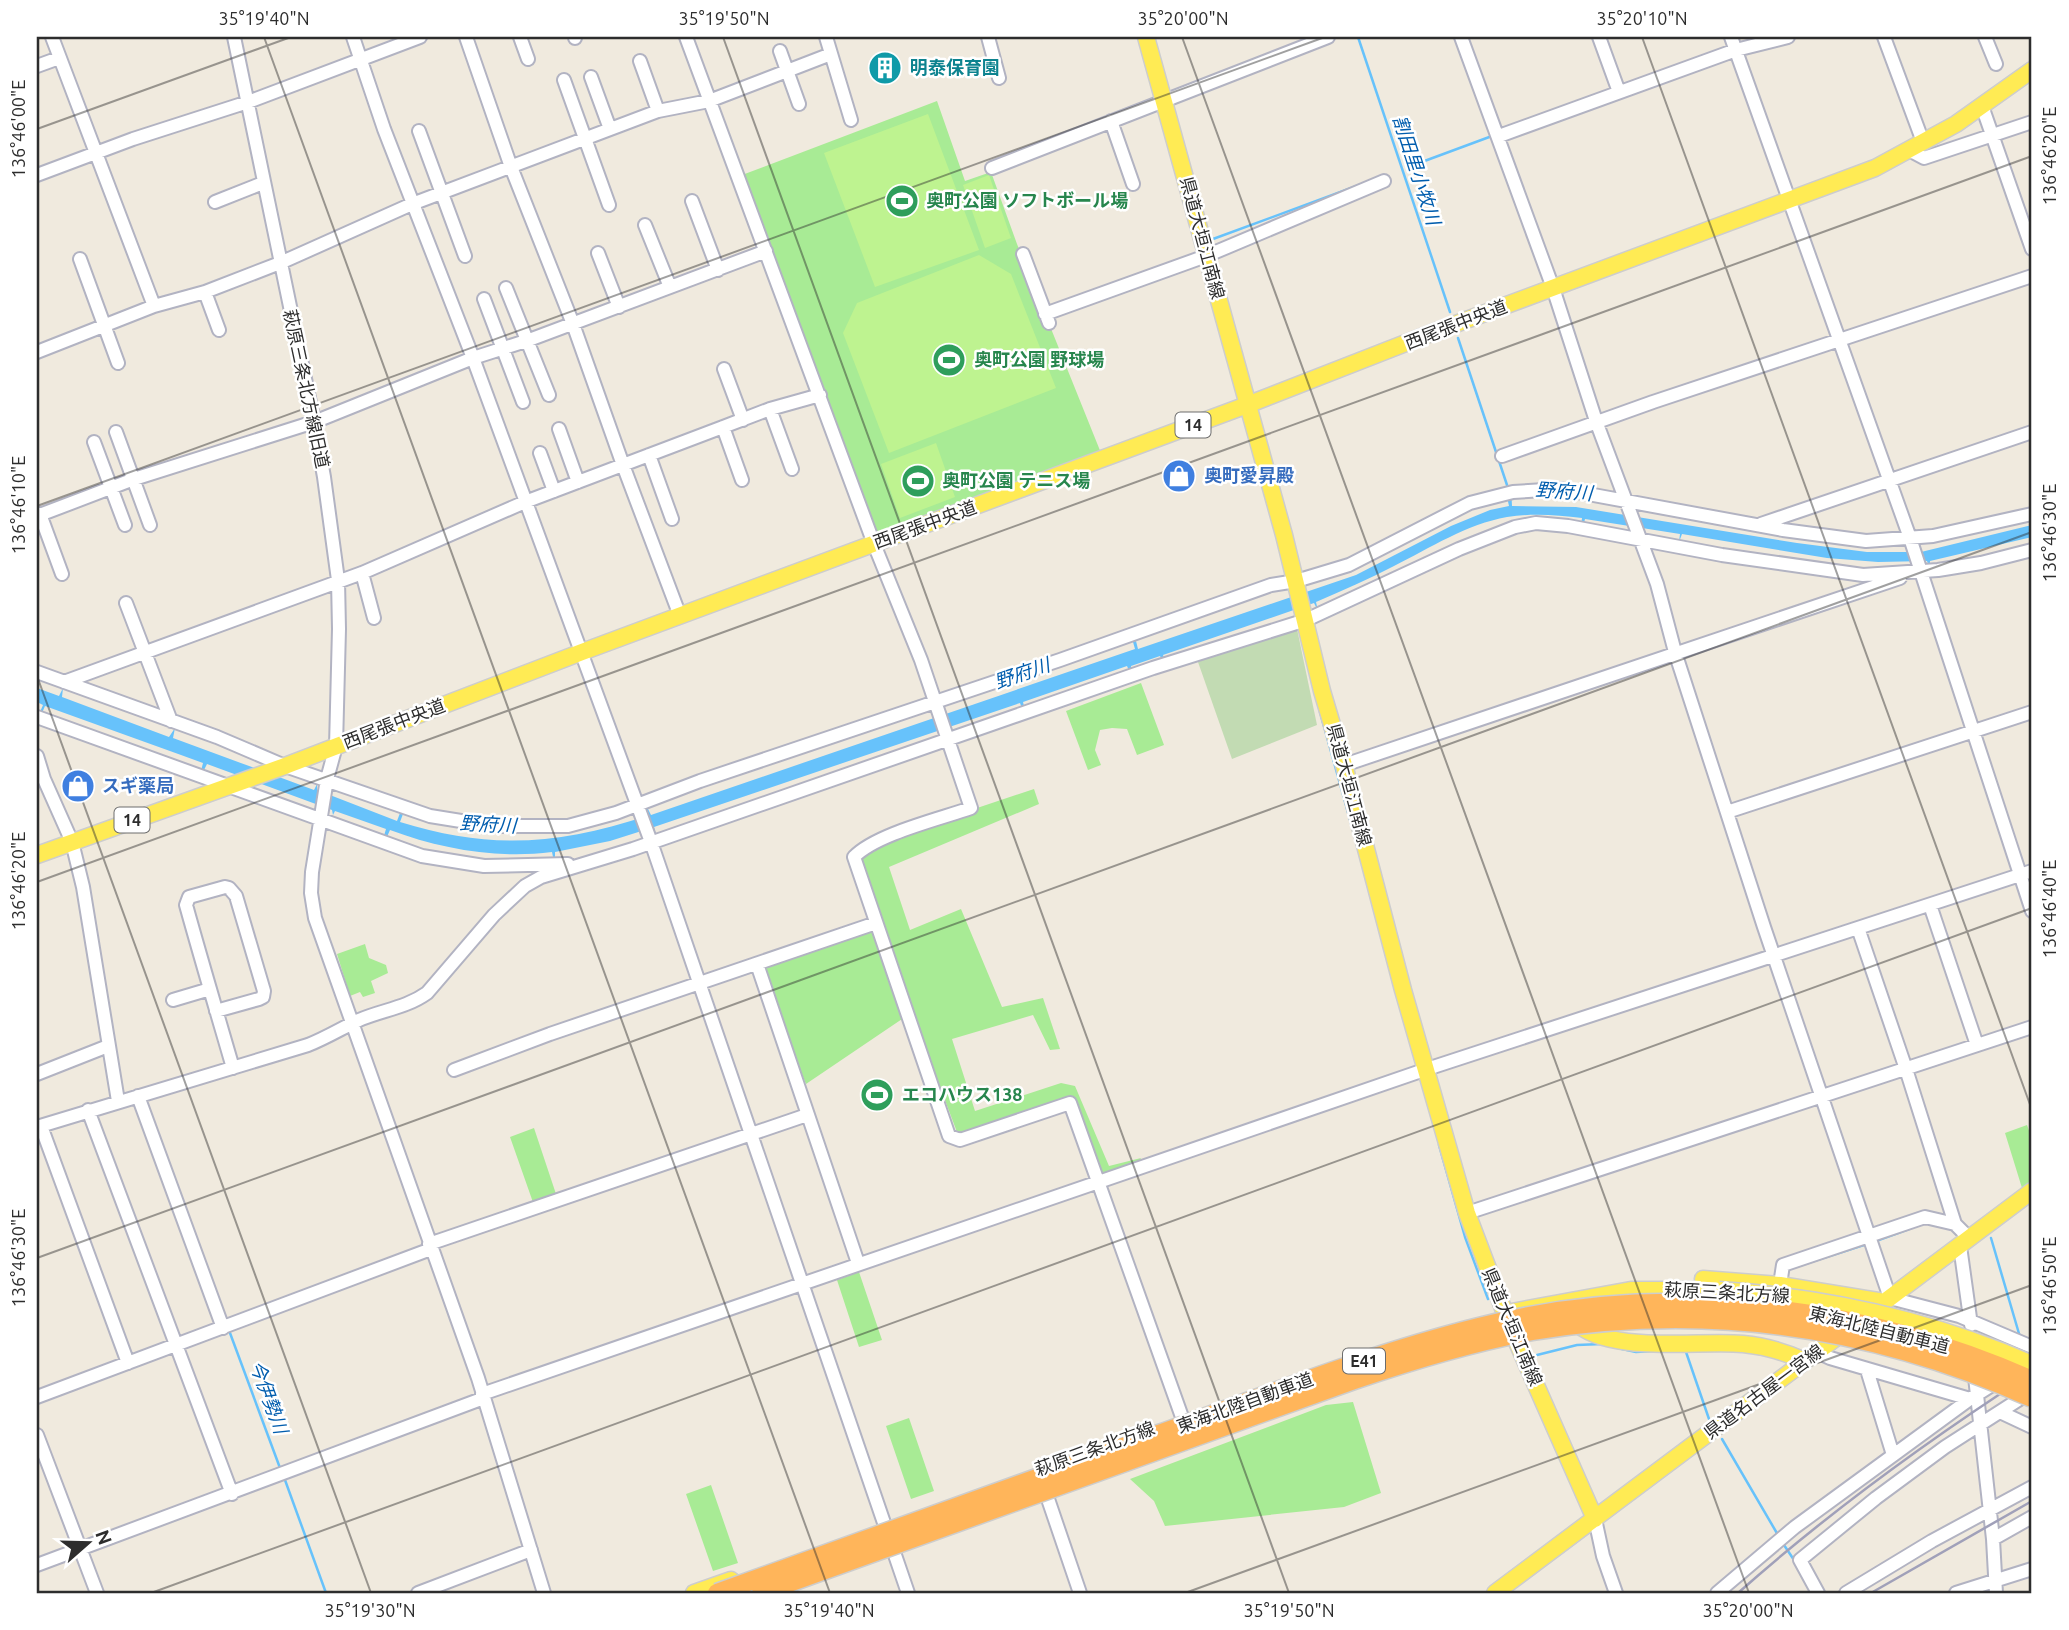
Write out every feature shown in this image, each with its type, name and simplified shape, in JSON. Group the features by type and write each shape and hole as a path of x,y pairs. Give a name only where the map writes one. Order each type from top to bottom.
{"highway":[{"name":"東海北陸自動車道","path":"718,1593 1349,1366 1481,1326 1528,1316 1657,1303 1786,1309 1830,1316 1917,1337 1978,1357 2032,1380"},
{"name":"東海北陸自動車道","path":"761,1593 1354,1380 1437,1354 1533,1331 1658,1319 1786,1325 1861,1338 1912,1352 1990,1379 2032,1398"}],"main road":[{"name":"県道大垣江南線","path":"1146,37 1296,581 1322,691 1403,990 1467,1213 1507,1318 1595,1519"},
{"name":"西尾張中央道","path":"37,855 285,766 582,652 1875,168 1982,106 2032,70"},
{"name":"県道名古屋一宮線","path":"1495,1593 2032,1191"},
{"path":"1605,1294 1656,1279 1727,1280 1887,1300"},
{"name":"萩原三条北方線","path":"694,1593 1363,1353 1507,1318 1540,1305 1650,1289 1784,1295 1875,1311 1946,1331 2032,1362"},
{"path":"1559,1302 1583,1329 1625,1341 1728,1343 1811,1357"},
{"name":"萩原三条北方線","path":"785,1593 1463,1352 1482,1343 1507,1318"}],"street":[{"path":"52,37 154,306"},
{"name":"萩原三条北方線旧道","path":"234,37 314,422 338,580 336,746 327,780 312,872 311,893 315,918 483,1396 544,1593"},
{"path":"353,37 412,204 474,358 651,842 908,1593"},
{"path":"466,37 511,167 573,324 680,616"},
{"path":"520,37 528,59"},
{"path":"686,37 874,544 936,702 971,808 864,846 854,857 949,1136 960,1140 1070,1103 1182,1417"},
{"path":"826,37 851,120"},
{"path":"988,37 999,78"},
{"path":"992,168 1328,37"},
{"path":"1461,37 1553,288 1596,421 1657,584 1675,652 1774,956 1824,1097 1887,1300 1937,1309 2032,1347"},
{"path":"1599,37 1619,92"},
{"path":"1731,37 1910,538 1915,572 2026,873 2032,911"},
{"path":"1499,136 1736,50 1788,37"},
{"path":"1884,37 1923,142"},
{"path":"1985,37 1996,64"},
{"path":"37,175 133,139 248,102 413,38"},
{"path":"780,51 800,104"},
{"path":"37,352 154,306 205,292 280,263 412,204 585,138 658,111 709,100 831,54"},
{"path":"37,66 59,58"},
{"path":"640,61 658,111"},
{"path":"591,76 610,129"},
{"path":"564,80 610,205"},
{"path":"1982,106 2032,249"},
{"path":"1111,121 1133,184"},
{"path":"1909,150 1924,158 2032,122"},
{"path":"419,131 465,256"},
{"path":"1023,254 1047,318 1206,256 1384,181"},
{"path":"215,202 263,183"},
{"path":"692,201 718,270"},
{"path":"645,225 670,287"},
{"path":"62,575 39,515 134,480 314,422 474,358 573,324 766,251"},
{"path":"598,253 619,307"},
{"path":"80,259 118,363"},
{"path":"1502,456 1596,421 2032,276"},
{"path":"506,288 529,340 548,395"},
{"path":"205,292 219,330"},
{"path":"484,299 523,402"},
{"path":"724,369 743,419"},
{"path":"64,682 362,573 525,502 743,419 820,395"},
{"path":"770,409 792,469"},
{"path":"723,427 742,480"},
{"path":"559,429 578,482"},
{"path":"116,432 150,525"},
{"path":"1757,525 2032,432"},
{"path":"94,442 125,525"},
{"path":"540,453 554,491"},
{"path":"649,455 672,519"},
{"path":"37,672 285,766 430,816 492,826 568,826 637,806 700,781 1271,586 1349,565 1469,503 1509,493 1561,489 1757,525 1866,541 1970,529 2032,514"},
{"path":"128,1363 39,1127 308,1045 353,1024 405,1006 427,993 494,915 525,886 541,877 950,740 1153,668 1306,620 1459,549 1515,527 1536,523 1555,524 1779,565 1863,575 1915,572 1981,563 2032,550"},
{"path":"1344,765 1915,572"},
{"path":"362,573 374,618"},
{"path":"126,603 171,721"},
{"path":"1727,812 2032,712"},
{"path":"37,717 422,856 452,863 520,867 589,862"},
{"path":"37,756 44,779 72,842 83,887 118,1101"},
{"path":"37,1565 232,1494 483,1396 858,1263 1427,1069 2026,873"},
{"path":"216,1011 259,999 263,997 264,991 236,896 225,887 189,897 186,901 216,1011 233,1068"},
{"path":"1930,905 1977,1045"},
{"path":"454,1070 550,1034 876,923"},
{"path":"1858,928 1955,1224 1965,1242 1973,1397 1980,1424 1990,1510 1995,1587"},
{"path":"757,964 858,1263"},
{"path":"173,1000 210,989"},
{"path":"1467,1213 2032,1027"},
{"path":"37,1074 108,1046"},
{"path":"138,1096 223,1328"},
{"path":"88,1110 232,1494"},
{"path":"37,1397 430,1247 807,1115"},
{"path":"1772,1349 1783,1265 1925,1217 1955,1224"},
{"path":"1811,1357 1889,1374 1973,1397"},
{"path":"1717,1593 1795,1527 1893,1455 1973,1397 2032,1362"},
{"path":"1867,1370 1893,1455"},
{"path":"1818,1593 1800,1560 1877,1498 1980,1424 2032,1391"},
{"path":"2000,1412 2032,1427"},
{"path":"37,1435 97,1593"},
{"path":"1846,1593 2032,1487"},
{"path":"1048,1499 1080,1593"},
{"path":"1993,1539 2032,1517"},
{"path":"1595,1519 1603,1556 1616,1593"},
{"path":"418,1593 531,1550"},
{"path":"1956,1593 1995,1587 2032,1569"}],"green space":[{"path":"937,101 965,181 991,172 1101,453 875,533 742,175"},
{"name":"奥町公園 ソフトボール場","path":"928,114 979,250 875,287 824,153"},
{"path":"989,175 1011,238 985,248 963,185"},
{"name":"奥町公園 野球場","path":"979,255 1011,274 1056,388 889,453 843,333 857,303"},
{"name":"奥町公園 テニス場","path":"936,443 955,497 900,518 881,464"},
{"path":"1296,624 1317,725 1232,759 1198,662"},
{"path":"1141,683 1164,745 1137,755 1127,729 1100,730 1095,750 1101,765 1088,770 1066,711"},
{"path":"1034,789 1039,804 889,867 910,930 961,909 1002,1007 1043,998 1060,1049 1050,1050 1033,1015 952,1039 975,1111 1061,1083 1075,1086 1109,1166 1141,1158 1139,1162 1105,1179 1070,1103 960,1140 855,861 864,846"},
{"path":"872,924 908,1015 806,1084 757,964"},
{"path":"365,944 369,958 386,965 388,973 371,981 375,993 363,997 360,992 350,996 337,954"},
{"path":"2027,1125 2032,1139 2032,1181 2022,1188 2005,1133"},
{"path":"534,1128 557,1197 535,1208 510,1137"},
{"path":"859,1272 882,1340 859,1347 837,1280"},
{"path":"1353,1402 1381,1493 1344,1507 1165,1526 1154,1501 1130,1479 1326,1405"},
{"path":"909,1418 934,1491 911,1499 886,1426"},
{"path":"711,1485 738,1563 713,1571 686,1494"}],"water":[{"path":"1511,487 1512,506 1576,507 1867,552 1921,552 2032,525 2032,537 1930,561 1930,570 1927,561 1878,562 1827,558 1682,534 1679,542 1680,534 1585,519 1583,527 1582,518 1526,515 1492,520 1435,544 1316,602 1318,611 1314,603 1163,655 1163,662 1160,656 1131,666 1130,673 1127,666 1023,702 1023,711 1020,703 654,827 654,836 651,828 610,841 555,852 555,857 552,852 511,854 470,851 390,830 386,839 383,839 386,829 335,811 333,815 332,810 207,764 203,772 203,763 45,706 42,713 40,712 43,705 37,702 37,688 59,696 63,688 62,697 169,737 175,728 173,738 314,790 317,784 317,790 397,821 400,813 403,814 400,822 433,831 494,840 553,838 615,826 647,816 644,808 647,807 651,815 1135,649 1133,642 1136,641 1138,649 1356,575 1451,526 1490,510 1509,506 1505,488"}],"waterway":[{"name":"割田里小牧川","path":"1358,37 1450,312"},
{"path":"1411,166 1492,136"},
{"path":"1213,239 1362,184"},
{"name":"割田里小牧川","path":"1458,338 1508,488"},
{"path":"1320,712 1352,827"},
{"path":"1439,1145 1465,1237 1488,1299"},
{"path":"1876,1241 1909,1229"},
{"path":"1991,1238 2020,1337"},
{"path":"1789,1269 1867,1244"},
{"name":"今伊勢川","path":"230,1333 280,1468"},
{"path":"1537,1355 1577,1345 1602,1344"},
{"path":"1622,1349 1636,1352 1654,1351"},
{"path":"1686,1352 1709,1419"},
{"path":"1722,1439 1778,1535"},
{"name":"今伊勢川","path":"285,1480 326,1593"},
{"path":"1784,1545 1796,1563"}],"railway":[{"path":"1738,1593 1881,1477 2032,1373"},
{"path":"1871,1593 2032,1501"}],"place":[{"name":"明泰保育園","path":"885,68"},
{"name":"奥町公園 ソフトボール場","path":"902,201"},
{"name":"奥町公園 野球場","path":"949,360"},
{"name":"奥町愛昇殿","path":"1179,476"},
{"name":"奥町公園 テニス場","path":"918,481"},
{"name":"スギ薬局","path":"78,786"},
{"name":"エコハウス138","path":"877,1095"}],"water label":[{"name":"野府川","path":"1564,491"},
{"name":"野府川","path":"1022,673"},
{"name":"野府川","path":"488,824"}]}
